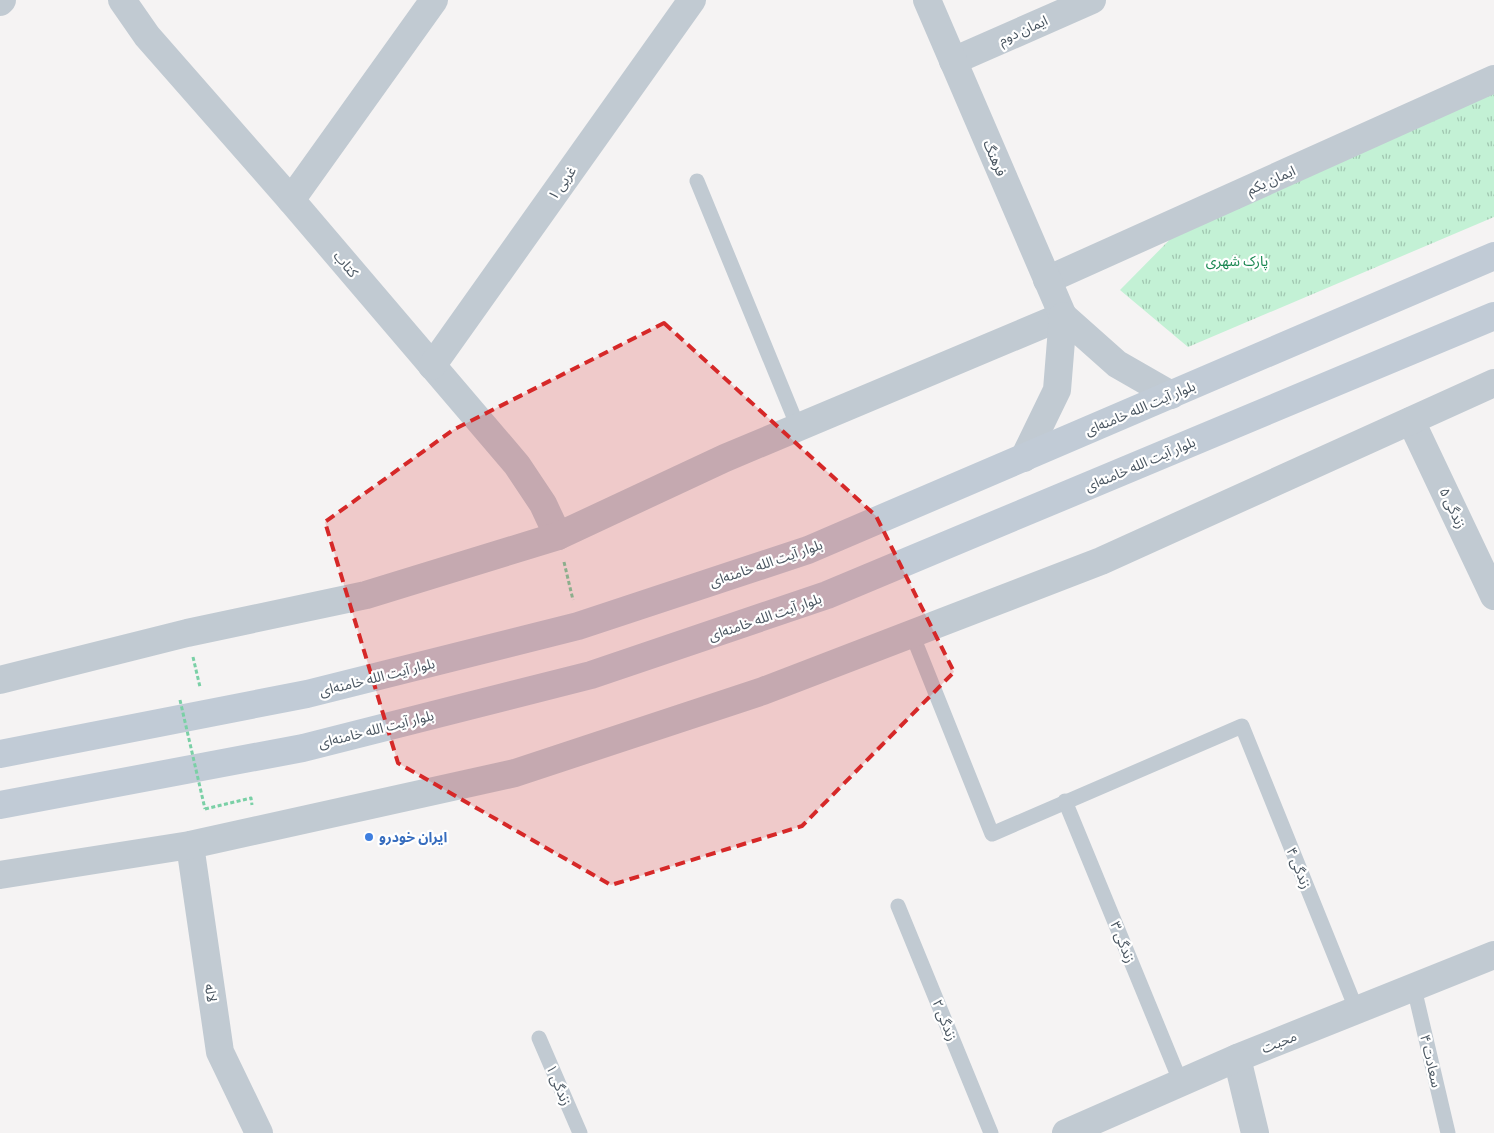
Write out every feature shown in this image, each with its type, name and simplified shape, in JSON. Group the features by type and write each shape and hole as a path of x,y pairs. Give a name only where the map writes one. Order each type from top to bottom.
{"main road":[{"name":"بلوار آیت‌ الله خامنه‌ای","path":"0,754 307,694 578,626 808,550 1494,256"},
{"name":"بلوار آیت الله خامنه‌ای","path":"0,804 303,748 591,675 828,596 1494,316"}],"street":[{"name":"کتاب","path":"122,0 147,36 291,200 517,465 543,504 558,536"},
{"path":"291,200 434,0"},
{"name":"غربی ۱","path":"432,366 692,0"},
{"name":"فرهنگ","path":"927,0 1062,316"},
{"name":"ایمان دوم","path":"954,61 1092,0"},
{"name":"ایمان یکم","path":"1047,280 1494,79"},
{"path":"0,680 188,633 366,595 558,536 726,458 1062,316"},
{"path":"1062,316 1117,364 1171,394"},
{"path":"1024,458 1057,390 1062,316"},
{"path":"0,875 190,845 515,773 763,691 1101,561 1494,383"},
{"name":"زندگی ۵","path":"1412,421 1494,596"},
{"name":"لاله","path":"190,845 220,1052 259,1133"},
{"name":"محبت","path":"1066,1133 1237,1058 1494,955"},
{"path":"1237,1058 1254,1133"}],"lane":[{"path":"697,180 798,427"},
{"path":"912,634 992,834 1065,801"},
{"name":"زندگی ۴","path":"1065,801 1242,726 1357,1011"},
{"name":"زندگی ۳","path":"1065,801 1181,1083"},
{"name":"زندگی ۲","path":"898,906 991,1133"},
{"name":"سعادت ۴","path":"1414,988 1448,1133"},
{"name":"زندگی ۱","path":"539,1038 580,1133"}],"path":[{"path":"188,633 201,690"},
{"path":"180,700 205,809 250,798"}],"highlighted area":[{"path":"664,323 876,516 954,672 802,826 611,885 398,763 325,522 453,430"}],"green space":[{"name":"پارک شهری","path":"1494,89 1494,217 1188,347 1120,290 1195,214"}],"place":[{"name":"ایران خودرو","path":"369,837"}]}
